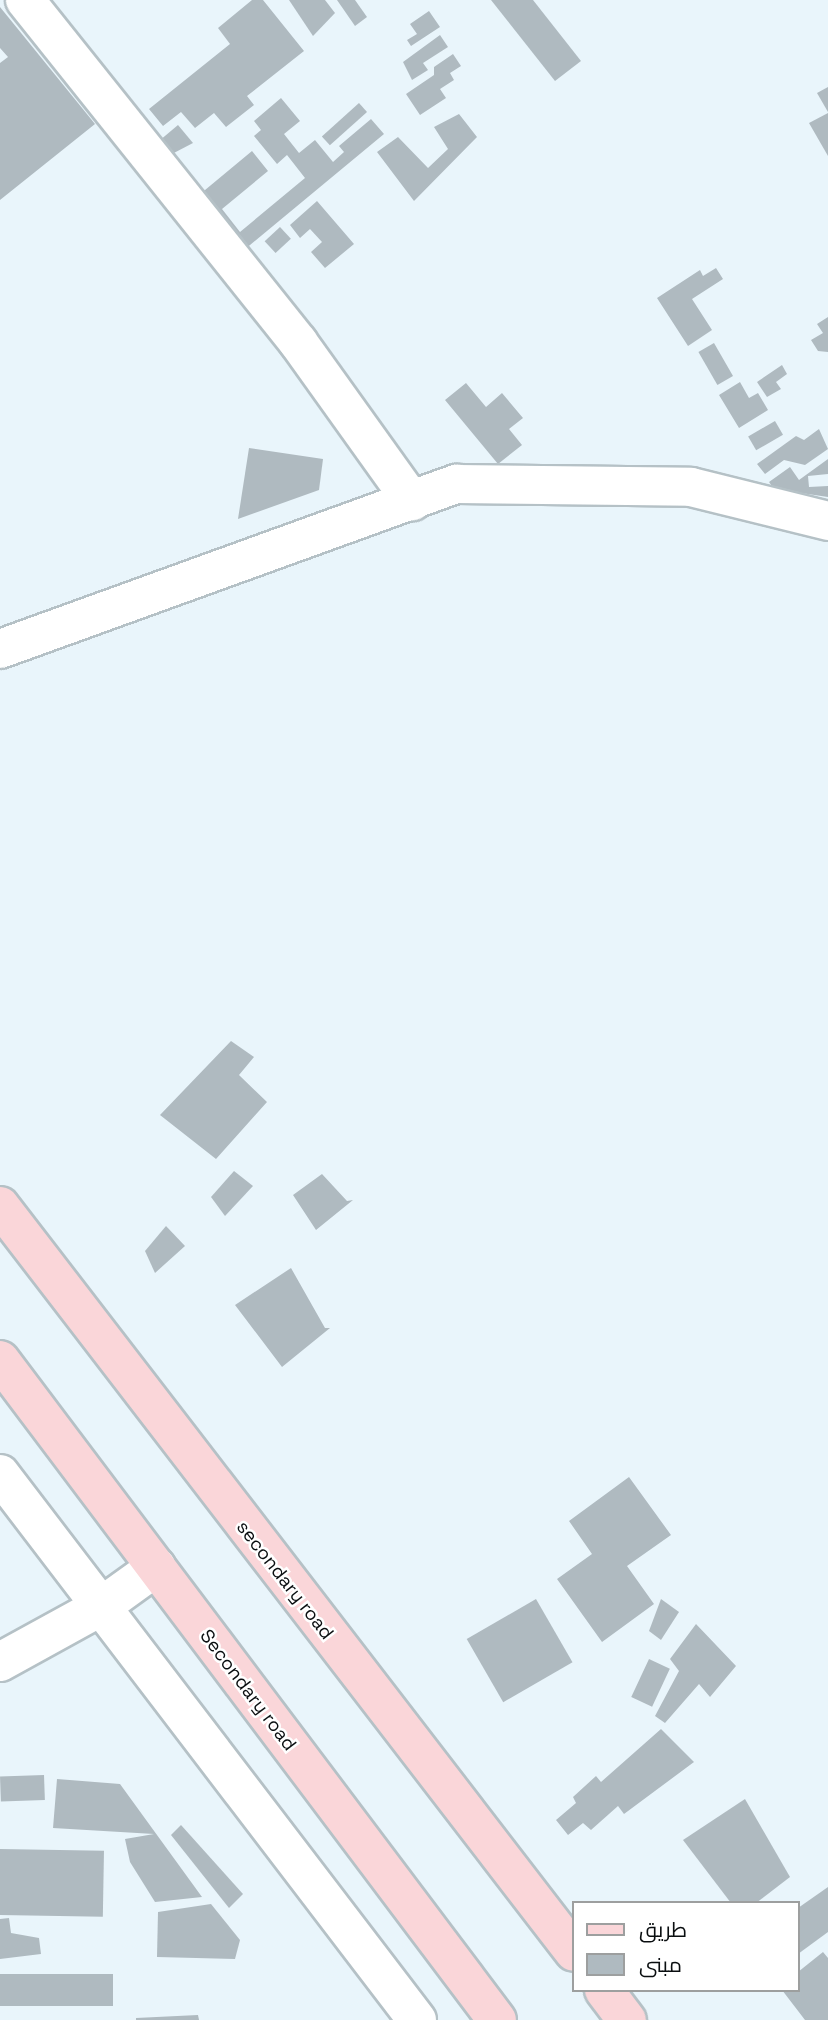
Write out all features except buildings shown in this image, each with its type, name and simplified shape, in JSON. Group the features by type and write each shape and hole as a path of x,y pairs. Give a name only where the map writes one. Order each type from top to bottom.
{"main road":[{"name":"secondary road","path":"0,1206 572,1949"},
{"name":"Secondary road","path":"0,1360 497,2020"},
{"path":"606,1992 627,2020"}],"street":[{"path":"25,0 298,342 412,501"},
{"path":"0,649 457,484 691,487 828,521"},
{"path":"0,1474 416,2020"},
{"path":"0,1662 102,1606 156,1567"}]}
